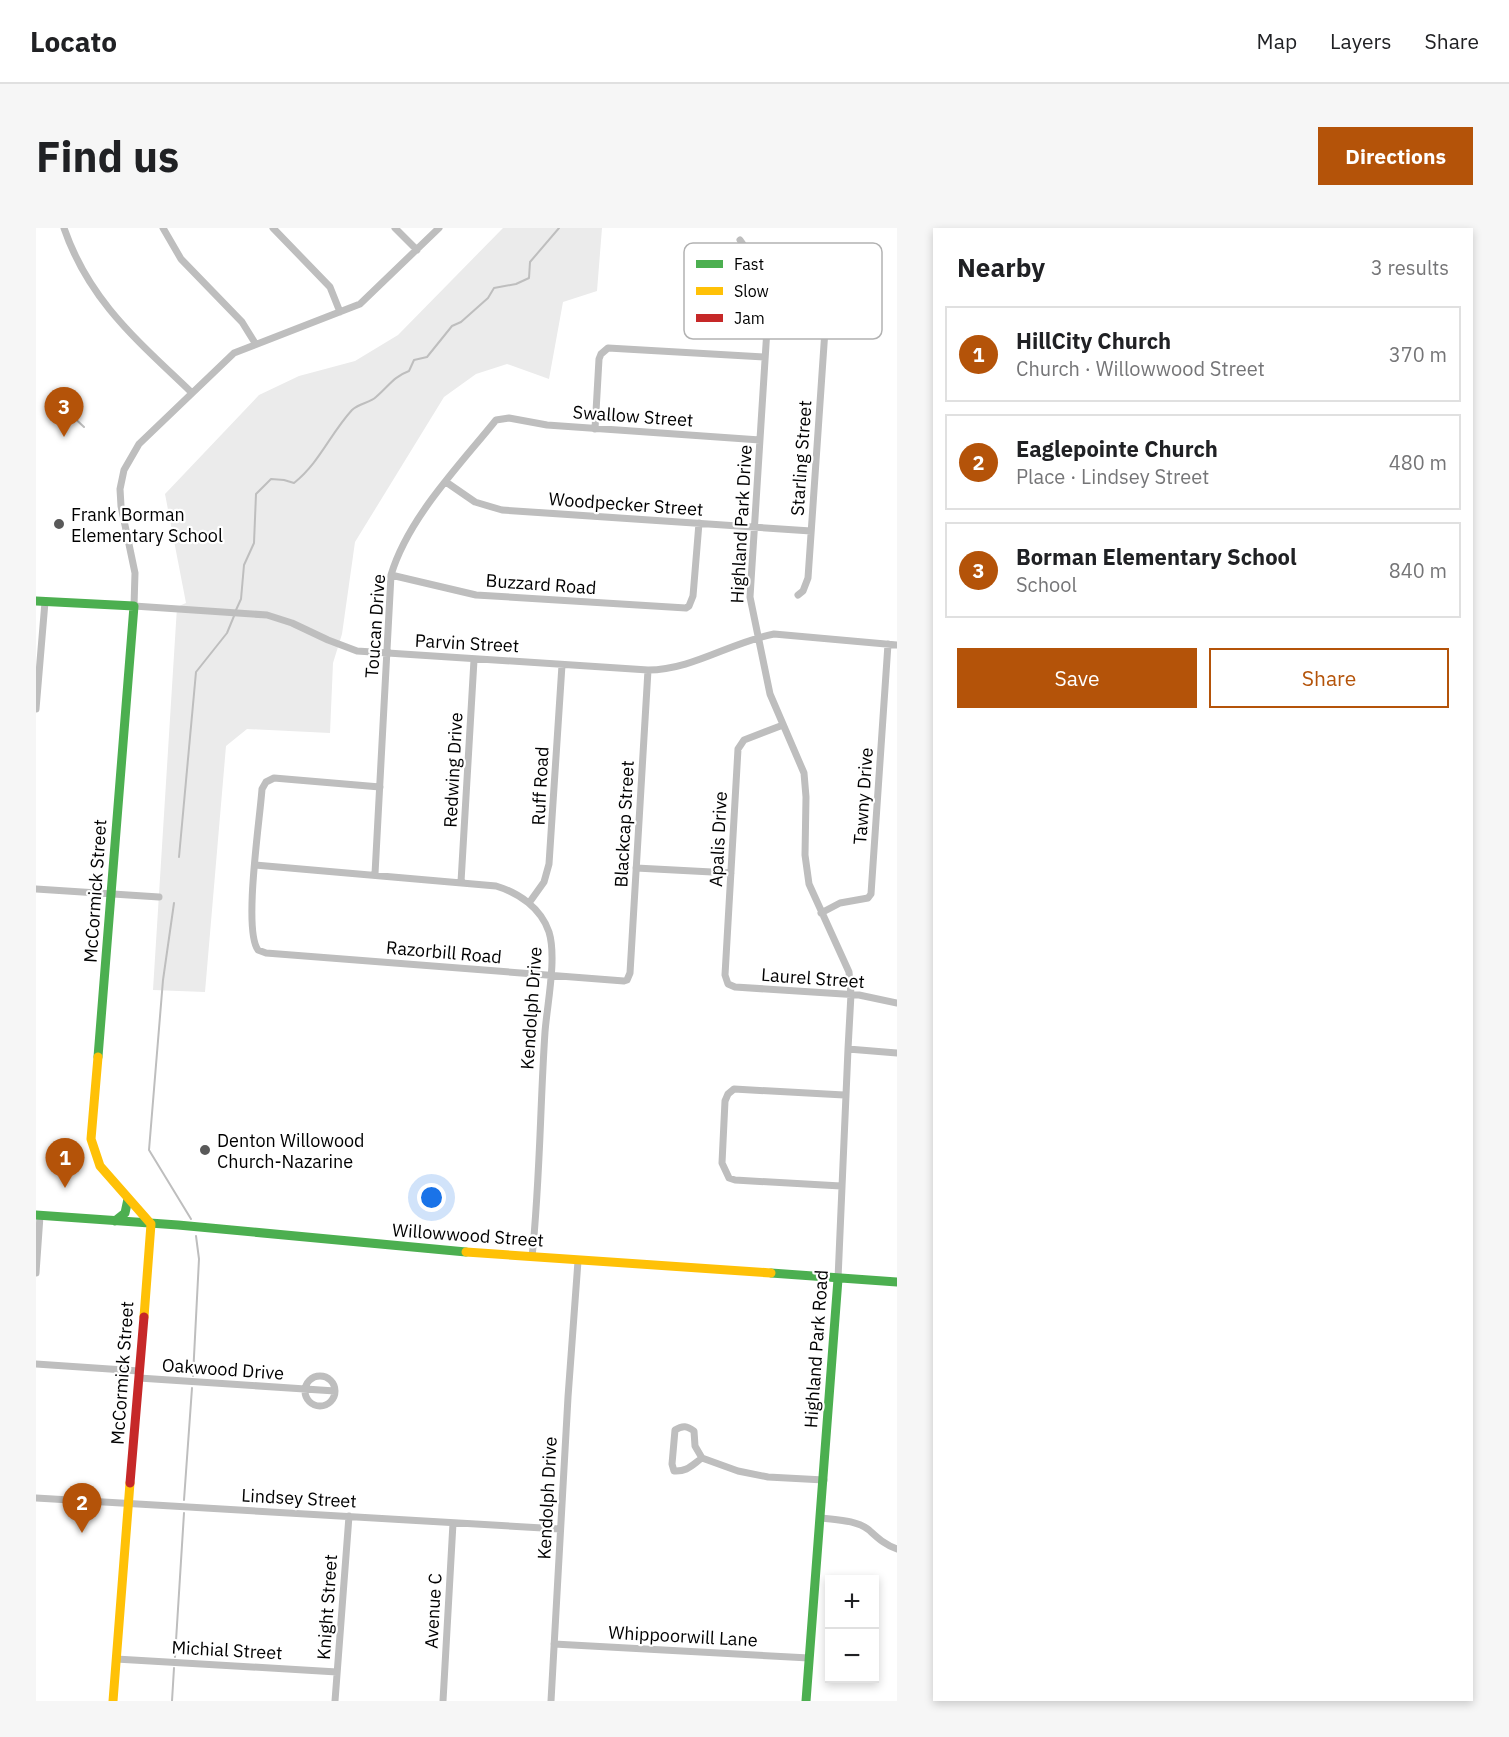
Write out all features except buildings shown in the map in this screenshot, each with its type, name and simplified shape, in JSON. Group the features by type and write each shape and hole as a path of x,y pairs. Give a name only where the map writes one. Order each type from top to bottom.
{"street":[{"path":"64,228 88,280 115,319 191,392"},
{"path":"162,228 181,259 242,322 255,343"},
{"path":"273,228 330,287 340,312"},
{"path":"395,228 417,250"},
{"name":"McCormick Street","path":"113,1701 151,1224 100,1166 91,1139 134,606 135,573 121,506 121,480 133,452 191,392 234,353 340,312 366,299 439,228"},
{"name":"Highland Park Drive","path":"766,339 750,597 770,694 804,773 806,870 813,897 845,961 851,982 848,1049"},
{"name":"Starling Street","path":"798,596 806,586 824,339"},
{"path":"595,429 599,359 604,351 613,348 765,357"},
{"name":"Swallow Street","path":"504,418 547,425 760,440"},
{"name":"Toucan Drive","path":"375,874 392,575 405,543 421,516 496,420 504,418"},
{"name":"Woodpecker Street","path":"446,482 475,502 502,510 811,531"},
{"name":"Buzzard Road","path":"392,575 460,592 494,597 681,608 690,606 693,596 699,523"},
{"path":"36,709 40,601"},
{"name":"Parvin Street","path":"40,601 267,615 292,623 357,651 388,655 648,670 676,667 758,637 788,635 897,645"},
{"name":"Tawny Drive","path":"821,913 840,903 868,898 872,894 888,644"},
{"name":"Redwing Drive","path":"461,882 474,660"},
{"name":"Ruff Road","path":"529,903 544,882 549,864 562,665"},
{"name":"Blackcap Street","path":"627,980 630,973 648,670"},
{"name":"Apalis Drive","path":"728,984 725,975 739,745 747,738 783,725"},
{"path":"255,865 262,789 266,782 274,778 380,787"},
{"name":"Kendolph Drive","path":"255,865 484,884 506,889 529,903 544,920 550,937 550,976 532,1257"},
{"name":"Razorbill Road","path":"255,865 251,918 254,944 258,950 266,953 620,982 627,980"},
{"path":"636,868 731,873"},
{"path":"36,889 159,897"},
{"name":"Laurel Street","path":"728,984 735,987 851,994 897,1003"},
{"path":"848,1049 897,1053"},
{"name":"Highland Park Road","path":"806,1701 813,1596 822,1518 838,1279 847,1104 844,1095 848,1049"},
{"path":"842,1186 735,1180 729,1178 722,1163 725,1101 734,1089 844,1095"},
{"path":"115,1221 125,1213 128,1198"},
{"path":"36,1273 38,1215"},
{"name":"Willowwood Street","path":"38,1215 578,1261 897,1282"},
{"name":"Kendolph Drive","path":"551,1701 578,1261"},
{"name":"Oakwood Drive","path":"36,1364 335,1391"},
{"name":"Oakwood Drive","path":"319,1375 329,1378 335,1386 335,1396 328,1404 318,1406 309,1402 304,1390 310,1378 319,1375"},
{"path":"702,1458 682,1472 674,1471 672,1464 675,1430 681,1426 688,1427 694,1431 695,1446 702,1458 738,1471 768,1477 824,1480"},
{"name":"Lindsey Street","path":"36,1498 560,1529"},
{"name":"Knight Street","path":"335,1701 349,1516"},
{"path":"822,1518 856,1524 868,1530 876,1539 897,1549"},
{"name":"Avenue C","path":"443,1701 453,1523"},
{"name":"Whippoorwill Lane","path":"554,1644 809,1658"},
{"name":"Michial Street","path":"116,1659 337,1672"}],"shaded area":[{"path":"503,228 602,228 597,291 563,302 549,379 507,364 476,374 444,397 355,542 342,634 333,663 330,733 247,729 226,746 205,992 153,990 177,607 186,603 165,494 259,395 299,376 355,361 398,335"}],"waterway":[{"path":"236,610 241,599 244,565 254,543 256,494 271,479 294,483 311,466 352,410 374,399 395,379 409,371 414,360 427,357 452,326 461,322 488,298 494,288 516,284 529,278 530,262 559,228"},
{"path":"50,401 69,413 84,427"},
{"path":"53,417 60,407"},
{"path":"179,857 196,672 227,633 234,616"},
{"path":"174,903 163,980 149,1150 191,1219"},
{"path":"193,1376 199,1259 196,1236"},
{"path":"184,1500 192,1388"},
{"path":"175,1657 184,1513"},
{"path":"172,1701 174,1668"}],"traffic: fast":[{"path":"36,601 134,606 98,1057"},
{"path":"115,1221 125,1213 128,1199"},
{"path":"36,1215 178,1225 466,1252"},
{"path":"771,1273 897,1282"},
{"path":"806,1701 838,1279"}],"traffic: slow":[{"path":"98,1057 91,1139 100,1166 151,1224 144,1317"},
{"path":"466,1252 771,1273"},
{"path":"113,1701 130,1483"}],"traffic: jam":[{"path":"130,1483 144,1317"}],"place":[{"name":"Borman Elementary School","path":"64,437"},
{"name":"Frank Borman Elementary School","path":"59,524"},
{"name":"Denton Willowood Church-Nazarine","path":"205,1150"},
{"name":"HillCity Church","path":"65,1188"},
{"name":"Eaglepointe Church","path":"82,1533"}]}
